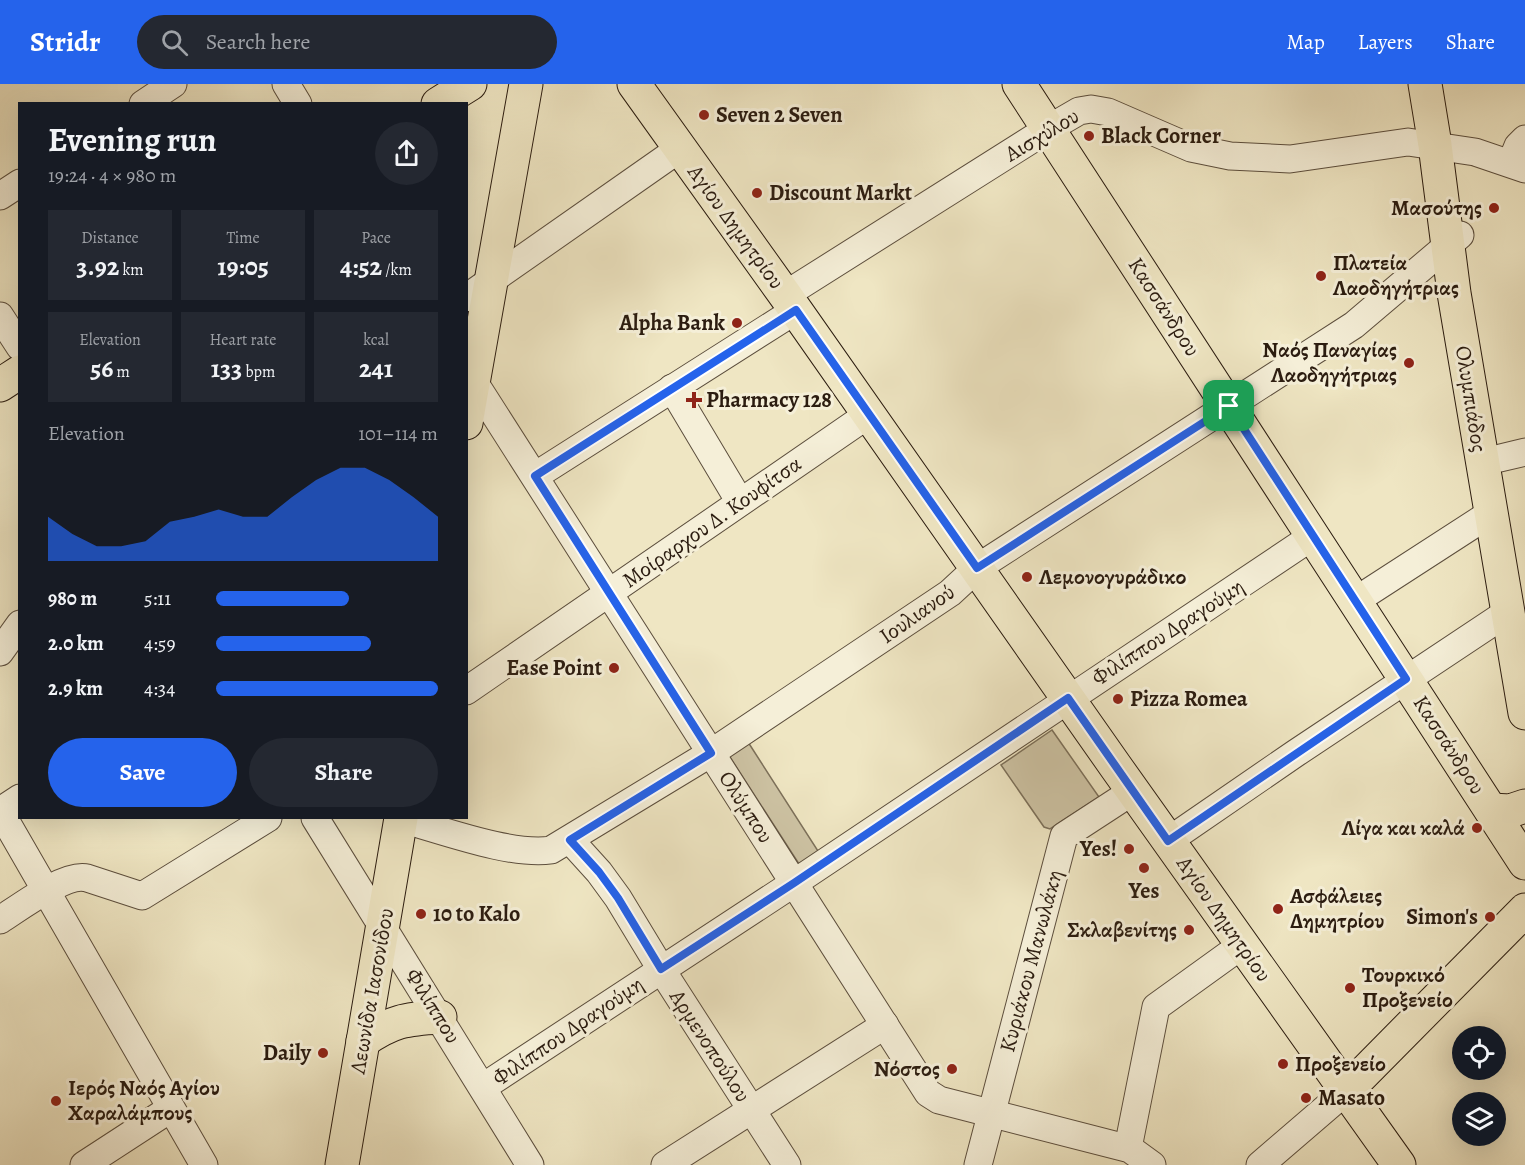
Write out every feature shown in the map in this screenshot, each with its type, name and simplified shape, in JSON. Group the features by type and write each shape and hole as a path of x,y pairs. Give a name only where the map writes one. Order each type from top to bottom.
{"main road":[{"path":"441,102 470,84"},
{"path":"468,399 478,290 526,84"},
{"name":"Αγίου Δημητρίου","path":"634,84 1399,1165"},
{"name":"Κασσάνδρου","path":"1019,84 1525,863"},
{"name":"Ολυμπιάδος","path":"1425,84 1442,146"},
{"name":"Ολυμπιάδος","path":"1439,84 1442,146 1454,240 1469,306 1511,455 1525,713"},
{"name":"Ολυμπιάδος","path":"1454,240 1454,293 1491,513 1520,615"},
{"path":"0,385 18,373"},
{"path":"1491,810 1510,812 1525,806"},
{"name":"Λεωνίδα Ιασονίδου","path":"342,1165 401,819"},
{"path":"1346,1091 1525,910"},
{"path":"363,1041 392,1023 417,1018 440,1017"}],"street":[{"path":"146,102 173,84"},
{"path":"286,84 297,102"},
{"name":"Αισχύλου","path":"535,476 672,388 791,303 1048,129 1079,111 1091,108 1108,112 1191,148 1244,157 1290,159 1408,142 1442,146 1488,156 1518,166"},
{"path":"1518,166 1518,146 1525,139"},
{"path":"478,290 680,149"},
{"path":"0,196 18,184"},
{"name":"Ιουλιανού","path":"405,819 502,846 537,852 552,850 711,753 950,593 977,568 1354,324 1454,240"},
{"path":"0,316 18,344"},
{"name":"Ολύμπου","path":"470,375 928,1093 939,1100 991,1112"},
{"path":"672,388 740,502"},
{"name":"Μοίραρχου Δ. Κουφίτσα","path":"468,690 869,414"},
{"path":"1355,601 1491,513"},
{"name":"Φιλίππου Δραγούμη","path":"483,1087 794,883 1313,536"},
{"path":"1168,841 1406,679 1520,615"},
{"path":"0,652 18,627"},
{"name":"Κυριάκου Μανωλάκη","path":"978,1165 1064,836 1133,791"},
{"path":"18,799 0,811 204,1165"},
{"path":"0,920 73,877 83,876 142,896 266,819"},
{"name":"Φιλίππου","path":"316,819 530,1165"},
{"name":"Αρμενοπούλου","path":"570,840 599,872 618,898 787,1165"},
{"path":"1128,1148 1156,1007 1242,945"},
{"path":"665,1165 885,1025"},
{"path":"1260,1165 1346,1091"},
{"path":"84,1165 170,1109"},
{"path":"991,1112 1128,1148 1152,1165"}],"shaded area":[{"path":"1052,730 1099,797 1050,829 1044,827 1001,765"},
{"path":"748,742 818,851 799,864 728,754"}],"place":[{"name":"Seven 2 Seven","path":"704,115"},
{"name":"Black Corner","path":"1089,136"},
{"name":"Discount Markt","path":"757,193"},
{"name":"Μασούτης","path":"1494,208"},
{"name":"Πλατεία Λαοδηγήτριας","path":"1321,276"},
{"name":"Alpha Bank","path":"737,323"},
{"name":"Ναός Παναγίας Λαοδηγήτριας","path":"1409,363"},
{"name":"Pharmacy 128","path":"694,400"},
{"name":"Λεμονογυράδικο","path":"1027,577"},
{"name":"Ease Point","path":"614,668"},
{"name":"Pizza Romea","path":"1118,699"},
{"name":"Λίγα και καλά","path":"1477,828"},
{"name":"Yes!","path":"1129,849"},
{"name":"Yes","path":"1144,868"},
{"name":"Ασφάλειες Δημητρίου","path":"1278,909"},
{"name":"10 to Kalo","path":"421,914"},
{"name":"Simon's","path":"1490,917"},
{"name":"Σκλαβενίτης","path":"1189,930"},
{"name":"Τουρκικό Προξενείο","path":"1350,988"},
{"name":"Daily","path":"323,1053"},
{"name":"Προξενείο","path":"1283,1064"},
{"name":"Νόστος","path":"952,1069"},
{"name":"Masato","path":"1306,1098"},
{"name":"Ιερός Ναός Αγίου Χαραλάμπους","path":"56,1101"}],"route":[{"path":"796,310 977,568 1229,406 1406,679 1168,841 1068,698 794,883 661,969 618,898 599,872 570,840 711,753 535,476 796,310"}]}
